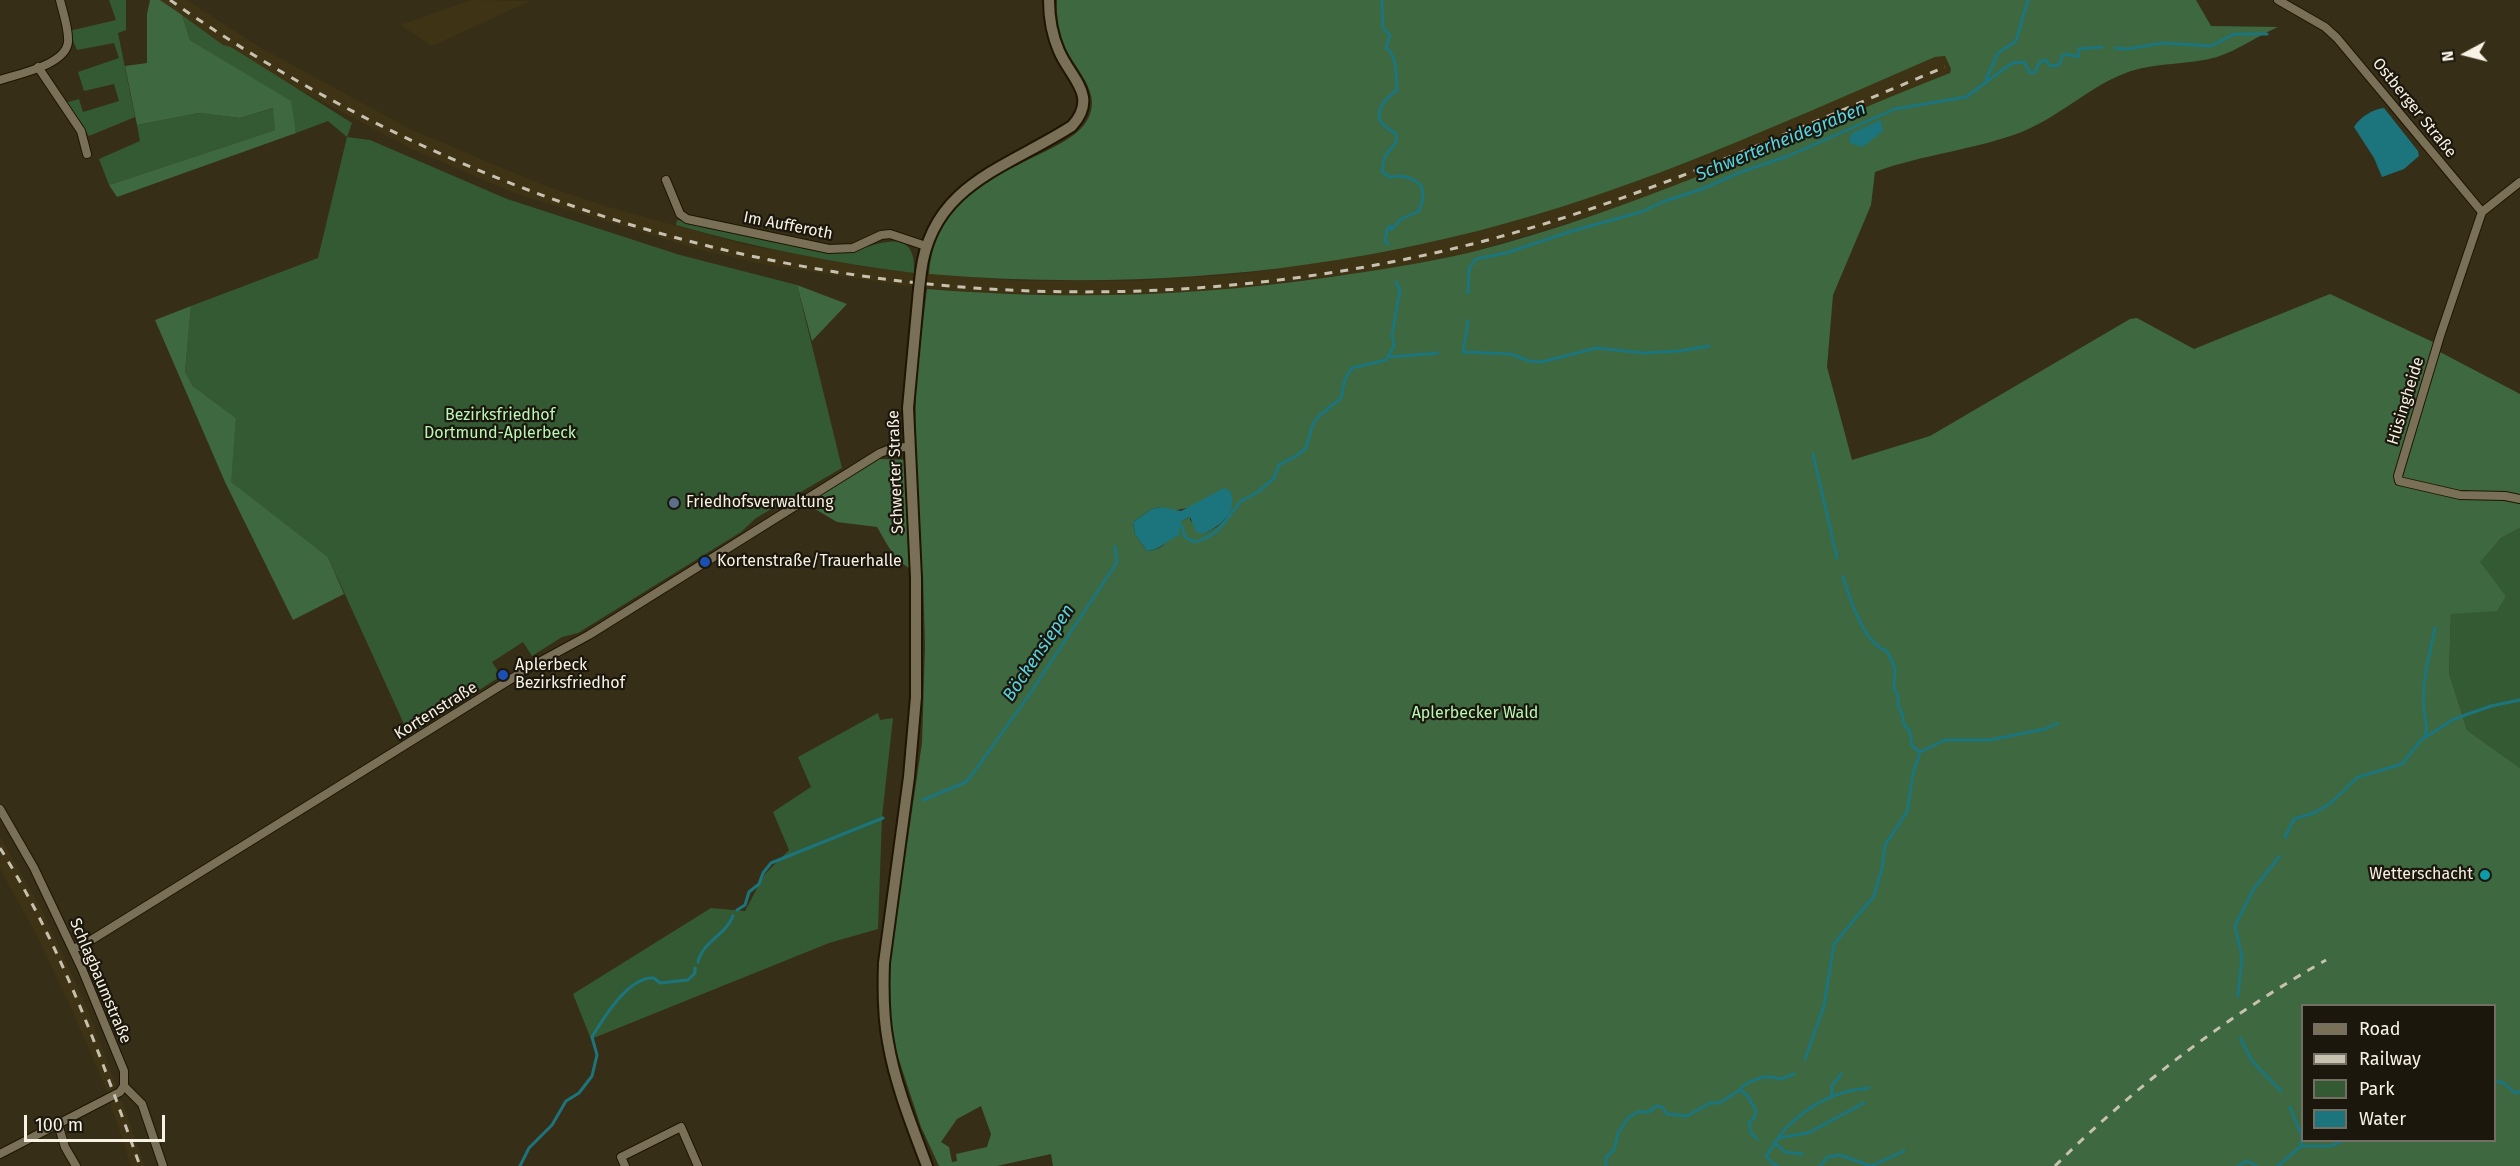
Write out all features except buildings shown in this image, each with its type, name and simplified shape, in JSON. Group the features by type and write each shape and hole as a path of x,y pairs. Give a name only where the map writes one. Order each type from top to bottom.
{"street":[{"path":"0,80 60,57 68,45 60,0"},
{"name":"Schwerter Straße","path":"924,1165 894,1069 888,1042 884,995 884,963 909,777 916,697 916,578 908,447 909,379 921,272 926,246 939,218 960,193 1072,126 1083,111 1082,92 1056,44 1052,31 1049,0"},
{"name":"Ostberger Straße","path":"2278,0 2325,27 2337,38 2482,212"},
{"path":"38,67 81,131 87,154"},
{"name":"Im Aufferoth","path":"666,180 680,214 687,219 829,249 853,248 890,234 926,246"},
{"path":"2482,212 2520,182"},
{"name":"Hüsingheide","path":"2482,212 2440,336 2398,476 2399,481 2460,495 2505,496 2520,499"},
{"name":"Kortenstraße","path":"73,949 85,944 532,666 605,625 880,453 893,448 908,447"},
{"name":"Schlagbaumstraße","path":"0,809 34,868 73,949 124,1071 124,1086 142,1104 163,1166"},
{"path":"0,1154 120,1092 124,1086"},
{"path":"58,1124 65,1147 76,1166"},
{"path":"625,1166 621,1157 681,1127 698,1166"}],"shaded area":[{"path":"160,0 187,0 261,48 412,130 543,185 605,206 742,244 858,266 914,273 1023,281 1132,281 1240,274 1398,250 1536,215 1631,183 1935,57 1946,56 1951,69 1950,73 1662,191 1572,222 1472,252 1390,269 1209,292 1093,296 983,293 912,287 767,265 700,250 514,193 412,149 281,80 231,47 223,45"},
{"path":"471,0 530,1 432,46 400,25"},
{"path":"0,836 43,912 87,1008 116,1085 108,1093 34,930 0,869"},
{"path":"122,1101 145,1166 131,1166 110,1102"}],"green space":[{"path":"109,0 126,0 126,30 118,33 135,117 89,136 65,103 79,99 83,112 119,101 114,84 84,91 78,72 119,58 114,43 77,50 69,31 116,20"},
{"path":"150,0 160,0 182,15 190,40 291,101 296,133 117,197 109,185 275,130 273,108 240,118 199,113 137,125 125,66 147,63 147,14"},
{"name":"Aplerbecker Wald","path":"1057,0 2196,0 2211,26 2278,27 2217,57 2131,71 2090,91 2051,117 2024,131 1875,172 1871,205 1833,295 1827,367 1852,460 1930,436 2130,319 2137,318 2194,349 2330,294 2433,342 2440,352 2520,394 2520,528 2501,538 2480,562 2506,596 2497,611 2451,614 2449,673 2467,730 2520,768 2520,1166 1053,1166 1051,1154 997,1166 939,1166 921,1127 894,1045 889,999 891,952 922,743 925,646 923,575 900,561 877,527 837,522 805,503 879,459 915,460 916,379 927,289 1029,295 1129,295 1229,289 1331,277 1454,256 1533,235 1654,193 1950,73 1951,69 1945,56 1935,57 1737,142 1586,199 1461,235 1386,252 1235,273 1159,278 1006,279 929,274 934,247 942,225 970,193 1008,170 1070,138 1089,118 1091,95 1070,56 1058,25","holes":["1161,507 1172,511 1187,508 1228,516 1217,527 1204,534 1190,520 1190,517 1181,521 1163,545 1147,551 1135,534 1133,522 1152,509","981,1106 991,1134 987,1147 956,1154 957,1161 952,1162 949,1147 941,1142 957,1119"]},
{"path":"182,15 223,45 231,47 352,123 347,137 328,121 296,133 290,101 190,40"},
{"path":"274,108 275,130 109,185 99,159 140,141 137,125 199,113 240,118"},
{"name":"Bezirksfriedhof Dortmund-Aplerbeck","path":"347,137 370,140 507,199 680,255 797,285 842,468 756,518 741,532 578,633 562,637 532,656 523,642 492,662 501,676 409,735 328,557 230,482 236,418 193,386 185,372 191,306 318,258"},
{"path":"677,220 841,253 878,244 900,242 908,247 913,257 914,273 764,247 676,225"},
{"path":"797,285 847,304 812,341"},
{"path":"191,306 185,372 193,386 236,418 231,482 328,557 344,594 293,620 225,482 155,320"},
{"path":"2520,528 2520,768 2467,730 2449,673 2451,614 2506,596 2479,562 2501,538"},
{"path":"878,713 880,720 893,718 882,817 878,929 829,943 591,1039 573,994 711,908 745,911 764,875 789,850 773,812 811,787 798,757"}],"water":[{"path":"2384,108 2418,151 2419,156 2404,169 2382,177 2374,158 2354,127 2367,114"},
{"path":"1881,120 1883,131 1863,147 1851,144 1849,139 1852,133"},
{"path":"1224,488 1230,491 1232,505 1230,511 1222,522 1204,534 1196,532 1190,517 1181,523 1180,535 1156,549 1147,551 1135,534 1133,522 1152,509 1161,507 1181,511"}],"waterway":[{"name":"Böckensiepen","path":"1382,0 1383,28 1390,35 1386,48 1393,56 1397,90 1383,104 1379,112 1381,122 1396,134 1397,138 1385,157 1382,172 1390,177 1412,179 1422,187 1423,198 1419,211 1401,219 1391,230"},
{"path":"1986,79 1998,53 2016,41 2028,0"},
{"name":"Schwerterheidegraben","path":"2115,48 2127,49 2163,43 2211,46 2234,34 2267,34"},
{"name":"Schwerterheidegraben","path":"1468,293 1469,269 1476,259 1506,253 1572,231 1641,212 1788,156 1895,109 1966,97 2012,63 2024,62 2030,73 2034,73 2039,63 2043,61 2046,60 2050,66 2059,65 2062,56 2066,54 2078,57 2079,49 2102,47"},
{"path":"1388,244 1385,241 1387,229 1390,226 1393,227"},
{"name":"Böckensiepen","path":"1179,525 1182,526 1185,537 1194,542 1217,531 1241,501 1258,492 1274,478 1279,465 1306,448 1313,424 1341,398 1345,379 1352,368 1386,360 1394,346 1392,335 1400,290 1396,282"},
{"path":"1468,321 1463,352 1511,354 1529,361 1542,362 1596,348 1644,353 1680,351 1709,346"},
{"name":"Schwerterheidegraben","path":"1390,357 1438,353"},
{"path":"1813,454 1837,558"},
{"name":"Böckensiepen","path":"923,800 966,782 974,772 1029,695 1117,562 1115,547"},
{"path":"1843,577 1864,630 1871,639 1887,651 1895,668 1894,689 1898,696 1898,706 1904,724 1910,732 1912,746 1920,752"},
{"path":"2424,738 2426,727 2423,700 2426,668 2435,628"},
{"path":"2285,837 2294,819 2314,813 2331,803 2358,777 2402,764 2421,740 2454,719 2491,706 2520,700"},
{"path":"1805,1059 1824,1006 1834,944 1874,896 1882,868 1885,845 1907,812 1913,774 1920,752 1945,740 1989,740 2045,729 2058,723"},
{"name":"Böckensiepen","path":"737,910 745,905 749,892 759,884 763,873 771,863 883,818"},
{"path":"2238,996 2242,957 2235,926 2253,890 2279,857"},
{"name":"Böckensiepen","path":"698,962 704,949 725,929 733,916"},
{"name":"Böckensiepen","path":"520,1166 529,1148 552,1125 566,1101 579,1093 592,1076 597,1055 592,1037 618,999 635,984 645,979 654,978 660,983 688,980 695,973 695,968"},
{"path":"2240,1038 2252,1061 2281,1091"},
{"path":"1740,1090 1749,1082 1759,1078 1781,1079 1794,1074"},
{"path":"1832,1096 1832,1086 1841,1074"},
{"path":"2496,1081 2504,1083 2515,1093 2520,1092"},
{"path":"1778,1166 1766,1155 1783,1131 1804,1112 1834,1095 1869,1088"},
{"path":"1740,1090 1748,1096 1756,1111 1749,1123 1751,1133 1757,1139"},
{"path":"1606,1166 1606,1157 1614,1150 1618,1133 1629,1117 1638,1112 1649,1112 1656,1106 1662,1107 1667,1114 1687,1116 1710,1103 1719,1103 1740,1090"},
{"path":"1778,1138 1808,1133 1864,1103"},
{"path":"2290,1107 2301,1134"},
{"path":"1774,1142 1785,1152 1802,1154"},
{"path":"2301,1142 2301,1146"},
{"path":"2278,1166 2301,1146 2330,1146 2341,1142"},
{"path":"1871,1166 1904,1151"},
{"path":"1820,1166 1828,1157 1840,1155 1871,1166"},
{"path":"2238,1166 2247,1161 2257,1166"}],"railway":[{"path":"170,0 319,93 475,169 636,226 802,266 972,288 1144,291 1316,275 1488,240 1547,223 1662,183 1945,67"},
{"path":"0,848 43,924 79,1003 140,1166"},
{"path":"2055,1166 2117,1108 2183,1054 2253,1005 2326,960"}],"place":[{"name":"Friedhofsverwaltung","path":"674,503"},
{"name":"Kortenstraße/Trauerhalle","path":"705,562"},
{"name":"Aplerbeck Bezirksfriedhof","path":"503,675"},
{"name":"Wetterschacht","path":"2485,875"}]}
